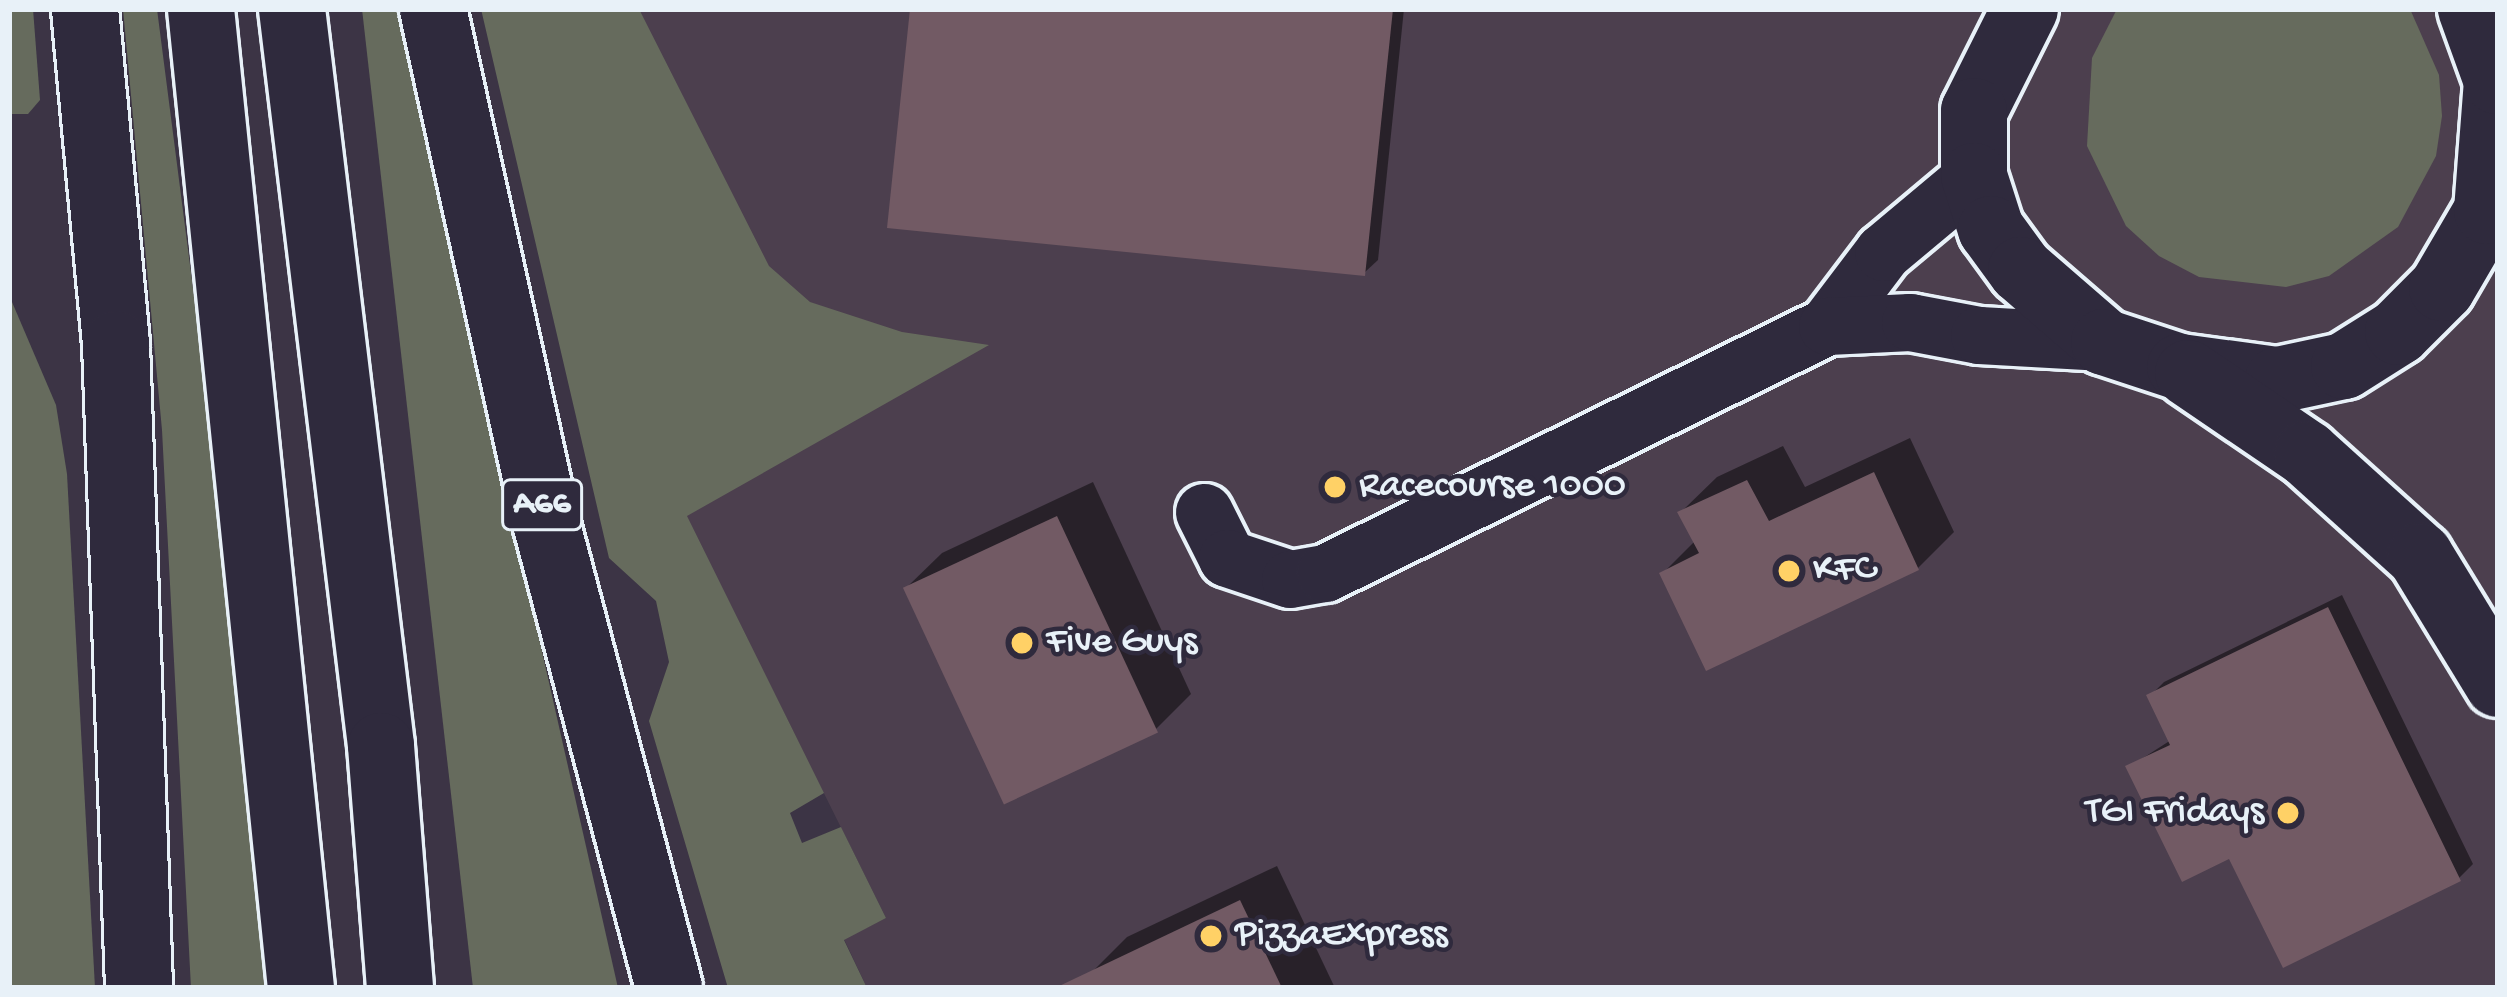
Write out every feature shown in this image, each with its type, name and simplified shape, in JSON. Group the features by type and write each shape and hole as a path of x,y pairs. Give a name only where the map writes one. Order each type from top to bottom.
{"main road":[{"path":"86,9 116,344 139,988"},
{"path":"202,9 302,988"},
{"path":"292,9 378,723 400,988"},
{"name":"A66","path":"433,9 546,522 669,988"},
{"path":"2025,9 1974,111 1974,176 1990,229 2021,270 2104,341 2180,368 2278,380 2344,366 2398,332 2442,288 2493,197"},
{"path":"2471,9 2498,80 2493,197 2498,281"},
{"path":"2180,368 2307,454 2420,556 2498,684"}],"street":[{"path":"1974,111 1989,9"},
{"path":"1827,326 1883,252 1974,176"},
{"path":"1204,512 1227,558 1260,574 1325,573 1827,326 1910,322 1979,335 2104,341"}],"shaded area":[{"path":"623,9 2498,9 2498,988 867,988 844,939 886,918 686,516"}],"green space":[{"path":"9,9 33,9 40,100 28,114 9,114"},
{"path":"123,9 157,9 211,428 269,988 191,988 162,430"},
{"path":"362,9 397,9 618,988 473,988"},
{"path":"481,9 639,9 769,266 810,302 902,332 989,345 687,516 824,793 790,813 802,843 841,827 886,918 844,940 867,988 728,988 649,721 669,662 656,601 609,558"},
{"path":"2117,9 2410,9 2439,75 2442,116 2436,156 2398,227 2329,276 2286,287 2199,277 2159,256 2126,226 2087,146 2092,58"},
{"path":"9,295 56,405 67,474 95,988 9,988"}],"building":[{"path":"910,9 1393,9 1365,276 887,228"},
{"name":"KFC","path":"1874,472 1919,570 1706,671 1659,573 1699,553 1677,512 1747,480 1769,521"},
{"name":"Five Guys","path":"1057,516 1158,733 1004,804 903,588"},
{"name":"TGI Fridays","path":"2328,607 2461,881 2283,968 2229,859 2182,882 2125,766 2170,745 2146,695"},
{"name":"PizzaExpress","path":"1240,900 1282,988 1055,988"}],"place":[{"name":"Racecourse 1000","path":"1335,487"},
{"name":"KFC","path":"1789,571"},
{"name":"Five Guys","path":"1022,643"},
{"name":"TGI Fridays","path":"2288,813"},
{"name":"PizzaExpress","path":"1211,936"}]}
